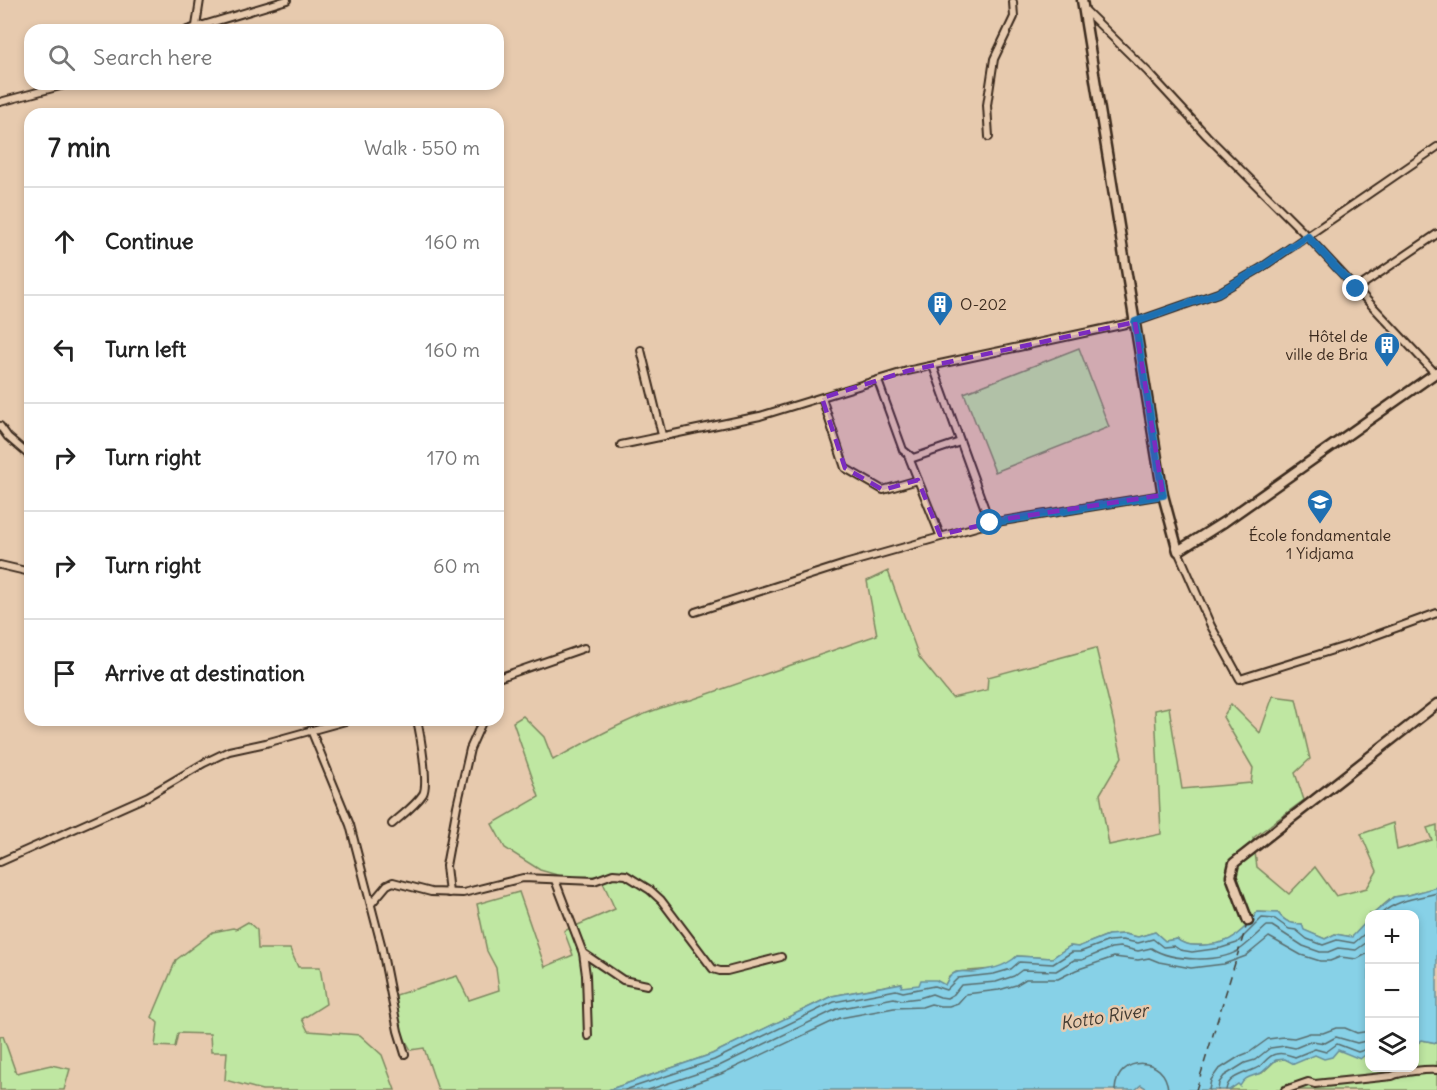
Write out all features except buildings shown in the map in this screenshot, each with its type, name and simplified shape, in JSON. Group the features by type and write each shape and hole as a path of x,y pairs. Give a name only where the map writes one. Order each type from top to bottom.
{"main road":[{"path":"1083,5 1163,495 1178,551 1224,522 1436,373"},
{"path":"1248,921 1231,876 1234,863 1437,704"}],"street":[{"path":"196,24 200,0"},
{"path":"203,24 287,0"},
{"path":"989,137 987,105 994,59 1014,18 1014,2"},
{"path":"1083,5 1436,373"},
{"path":"0,102 45,90"},
{"path":"621,445 760,416 822,399 907,371 1135,322 1218,293 1254,273 1437,147"},
{"path":"1356,289 1437,234"},
{"path":"641,350 662,435"},
{"path":"933,366 990,523"},
{"path":"878,381 903,450 913,458 960,442"},
{"path":"822,399 845,468 883,490 918,480"},
{"path":"0,426 8,437 24,451"},
{"path":"908,454 940,536"},
{"path":"694,612 825,570 990,523 1163,495"},
{"path":"1178,551 1211,626 1240,679 1349,645 1437,613"},
{"path":"0,566 24,571"},
{"path":"504,677 584,648"},
{"path":"0,862 148,796 229,751 326,726"},
{"path":"392,824 422,796 425,789 422,744 418,726"},
{"path":"449,893 446,866 457,806 470,749 480,726"},
{"path":"311,730 350,825 371,904 405,1054"},
{"path":"371,904 387,885 393,882 400,882 426,891 449,893 469,892 523,878 594,881 614,874 626,875 661,900 713,969 720,971 781,957"},
{"path":"555,880 583,953 588,1036"},
{"path":"583,953 623,980 647,986"},
{"path":"1285,1090 1308,1082 1315,1084 1358,1080 1428,1069 1437,1070"}],"highlighted area":[{"path":"1135,322 1163,495 1011,518 940,535 918,480 883,490 845,468 822,398 907,371"}],"green space":[{"path":"1079,348 1109,427 995,472 964,393"},
{"path":"888,571 919,657 952,698 987,690 988,677 1096,648 1122,757 1100,794 1109,845 1161,834 1155,710 1169,707 1182,789 1251,783 1253,768 1223,717 1231,704 1260,733 1273,696 1296,699 1310,759 1295,773 1304,800 1253,838 1257,867 1289,894 1315,867 1336,896 1367,888 1377,871 1361,834 1393,823 1397,850 1432,840 1427,828 1437,825 1437,887 1393,897 1378,910 1365,910 1365,925 1352,937 1335,934 1325,939 1303,930 1302,924 1288,922 1278,913 1257,912 1248,925 1235,936 1214,944 1189,944 1177,939 1165,941 1155,932 1138,937 1124,934 1108,935 1078,947 1070,946 1052,958 1017,956 1009,964 993,969 956,972 949,977 945,985 900,987 901,983 832,996 712,1054 608,1090 438,1090 424,1048 411,1050 399,1029 396,995 457,976 469,1000 499,990 496,968 487,951 477,904 519,892 545,967 573,955 564,931 615,909 600,876 564,877 540,870 505,848 492,824 539,797 513,722 523,716 544,737 553,760 620,725 656,710 877,635 867,581"},
{"path":"248,922 257,930 258,949 290,949 298,967 320,967 326,1004 302,1019 308,1031 360,1035 382,1055 395,1090 262,1090 225,1080 227,1052 211,1052 210,1034 178,1033 175,1047 155,1046 158,1023 152,1017 176,960 213,932 236,929"},
{"path":"3,1036 16,1073 51,1065 70,1069 64,1090 0,1090 0,1037"},
{"path":"1422,1040 1437,1043 1437,1090 1229,1090 1251,1075 1262,1073 1276,1060 1285,1059 1294,1063 1309,1056 1338,1050 1365,1055 1365,1072 1419,1072 1419,1042"}],"water":[{"path":"1437,887 1437,1043 1422,1040 1419,1042 1419,910 1378,910 1394,897"},
{"name":"Kotto River","path":"1257,912 1278,913 1291,923 1302,924 1304,930 1325,939 1335,934 1352,937 1365,923 1365,1055 1360,1059 1338,1050 1332,1057 1324,1059 1315,1055 1294,1064 1285,1059 1276,1060 1261,1073 1249,1077 1240,1086 1238,1084 1229,1090 1149,1090 1141,1085 1135,1090 608,1090 712,1054 832,996 902,983 901,987 919,985 921,980 936,980 945,985 956,973 991,969 1017,956 1052,958 1070,946 1078,947 1108,935 1124,934 1138,937 1155,932 1165,941 1177,939 1189,944 1214,944 1235,936"}],"ferry route":[{"path":"1196,1090 1247,924"}],"place":[{"name":"O-202","path":"940,327"},
{"name":"Hôtel de ville de Bria","path":"1387,368"},
{"name":"École fondamentale 1 Yidjama","path":"1320,525"}],"route":[{"path":"990,523 1163,495 1135,322 1218,293 1240,282 1307,236 1356,289"}]}
